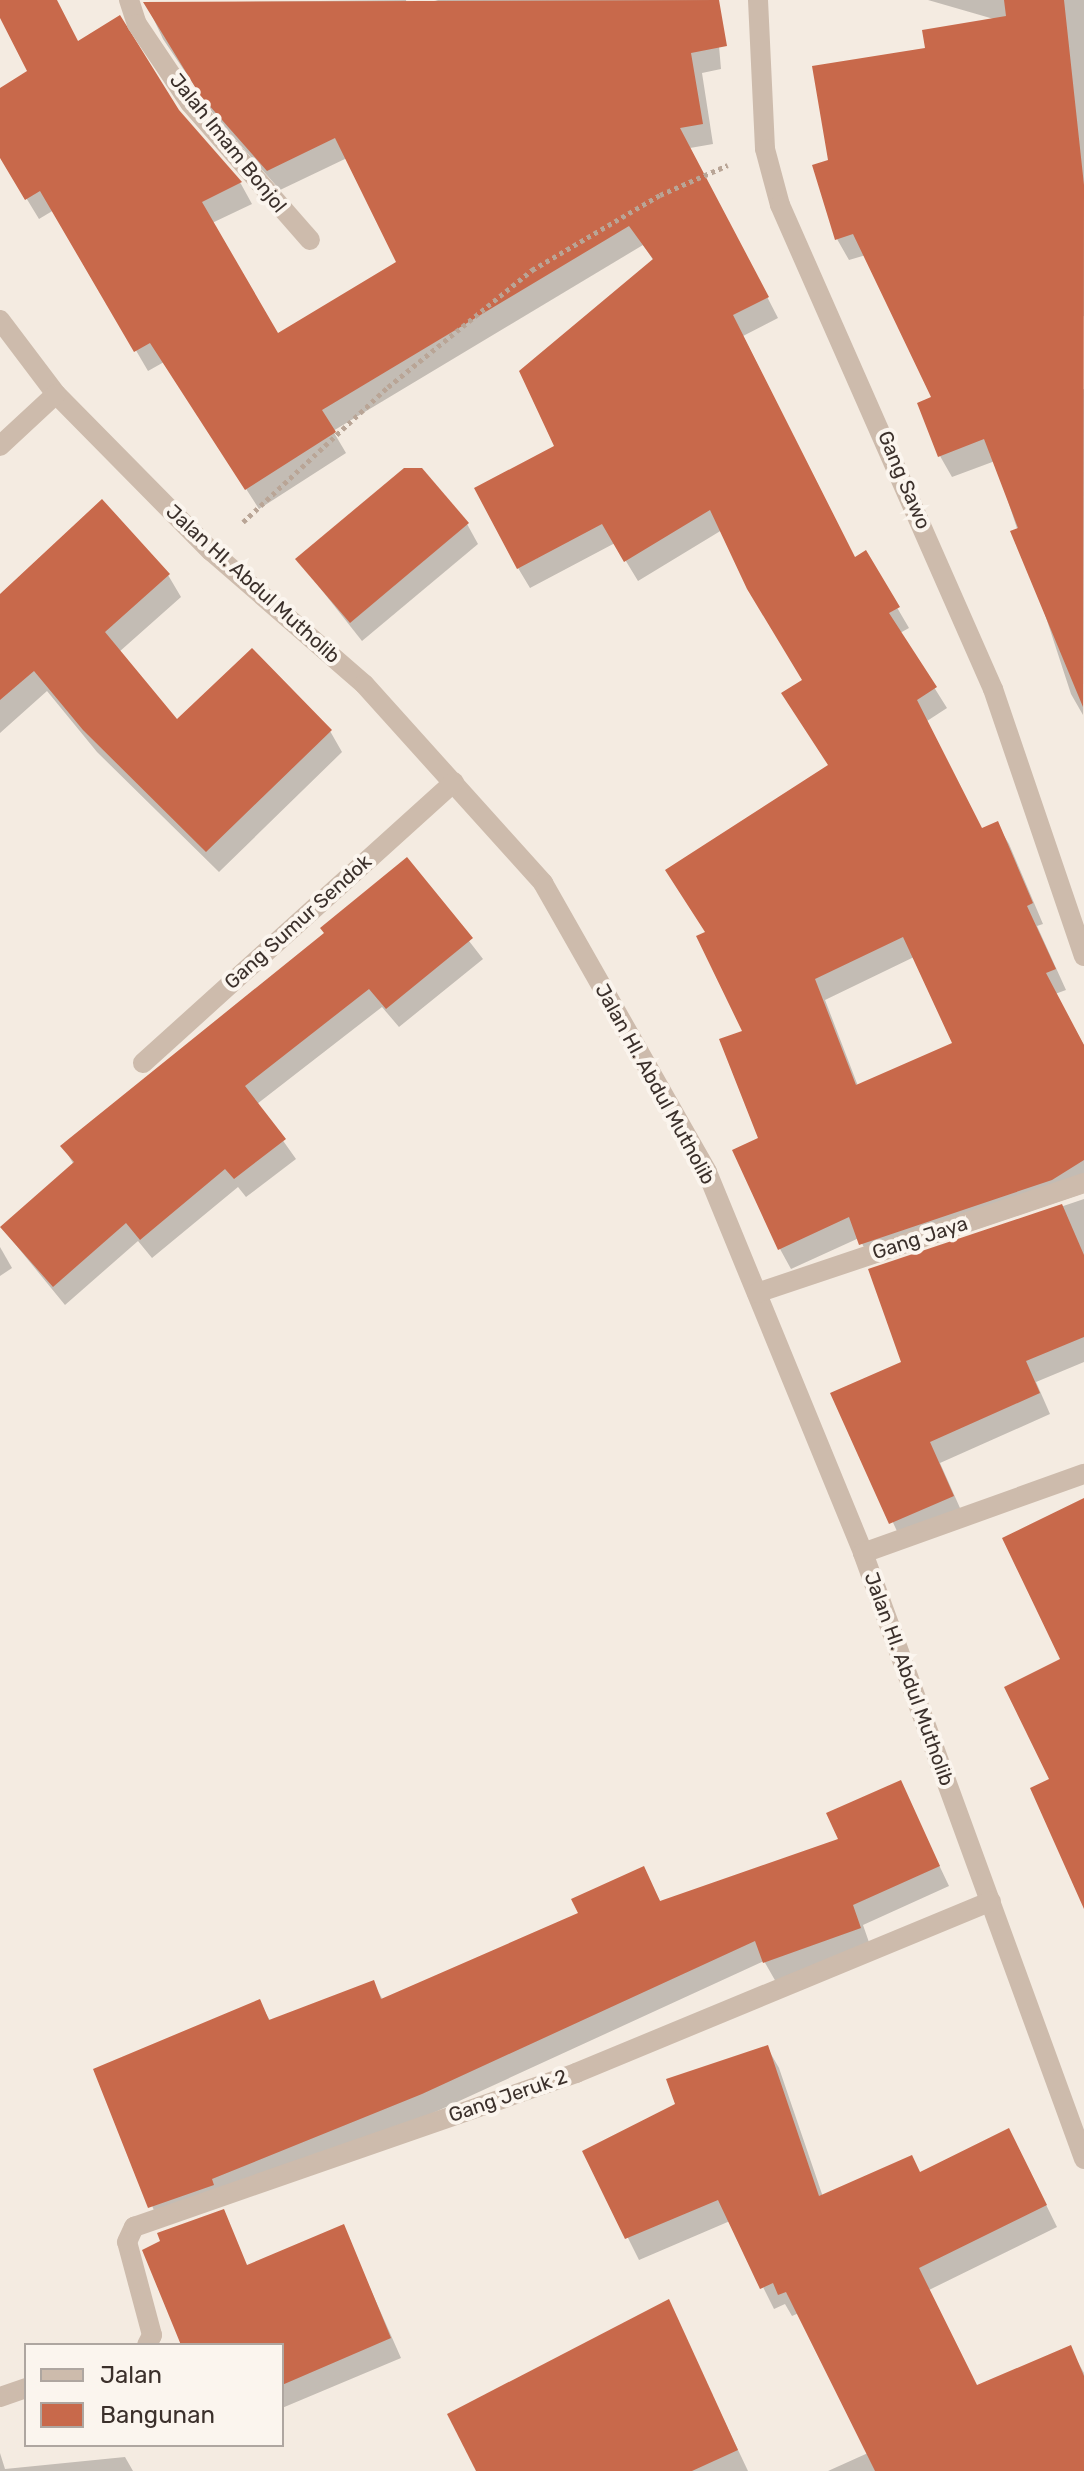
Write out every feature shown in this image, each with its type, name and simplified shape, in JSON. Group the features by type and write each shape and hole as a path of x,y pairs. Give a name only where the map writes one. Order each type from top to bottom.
{"street":[{"name":"Jalah Imam Bonjol","path":"129,0 137,24 190,103 310,240"},
{"name":"Gang Sawo","path":"758,0 765,149 780,205 993,689 1084,956"},
{"name":"Jalan HI. Abdul Mutholib","path":"0,320 56,394 211,551 364,684 543,883 707,1172 863,1553 1084,2159"},
{"path":"0,446 56,394"},
{"name":"Gang Sumur Sendok","path":"143,1063 454,782"},
{"name":"Gang Jaya","path":"757,1293 1084,1183"},
{"path":"863,1553 1084,1474"},
{"name":"Gang Jeruk 2","path":"148,2343 152,2335 127,2242 134,2227 576,2073 991,1901"},
{"path":"0,2397 24,2389"}],"path":[{"path":"211,551 388,387 532,270 660,195 765,149"}],"building":[{"path":"0,0 57,0 78,41 120,15 179,110 242,182 202,202 278,333 396,262 335,138 267,171 200,95 143,2 719,0 727,46 691,53 703,124 680,128 769,297 733,315 855,557 866,550 900,607 889,613 937,687 917,700 982,828 998,821 1033,903 1027,906 1056,969 1046,973 1084,1045 1084,1160 1052,1180 859,1245 849,1217 778,1250 732,1150 758,1138 719,1039 742,1031 696,936 705,932 665,870 828,765 781,693 802,680 747,589 710,510 624,562 602,524 517,569 474,488 554,446 519,371 653,259 629,226 322,410 336,432 245,490 150,343 134,352 40,191 25,200 0,158 0,88 27,71 0,18","holes":["903,937 952,1043 856,1085 815,979"]},
{"path":"1004,0 1064,0 1084,185 1083,707 1010,531 1018,528 984,439 938,457 917,403 931,397 853,234 835,240 812,165 828,160 812,66 925,48 922,30 1006,16"},
{"path":"404,468 422,468 469,523 350,623 295,559"},
{"path":"102,499 170,574 105,632 177,719 252,648 332,730 206,852 83,730 34,671 0,700 0,594"},
{"path":"407,857 473,938 386,1009 369,989 245,1086 286,1139 234,1179 225,1169 140,1240 126,1223 53,1287 0,1227 74,1162 60,1146 324,933 320,928"},
{"path":"1062,1204 1084,1255 1084,1337 1026,1361 1040,1393 930,1442 954,1496 889,1524 830,1393 901,1362 868,1269"},
{"path":"1084,1498 1084,1909 1030,1788 1049,1779 1004,1687 1060,1659 1002,1538"},
{"path":"901,1780 940,1866 853,1905 861,1928 763,1963 755,1941 422,2094 212,2179 214,2185 148,2208 93,2069 260,1999 269,2020 374,1980 381,1999 578,1913 571,1899 644,1866 660,1901 838,1839 826,1813"},
{"path":"768,2045 819,2196 912,2155 920,2172 1009,2128 1047,2205 919,2268 977,2385 1071,2345 1084,2376 1084,2471 875,2471 786,2292 778,2295 773,2283 760,2289 718,2200 625,2239 582,2151 675,2104 666,2079"},
{"path":"224,2209 247,2265 344,2224 391,2338 284,2384 284,2343 180,2343 142,2250 160,2241 157,2233"},
{"path":"669,2299 738,2450 692,2471 476,2471 447,2414"}]}
